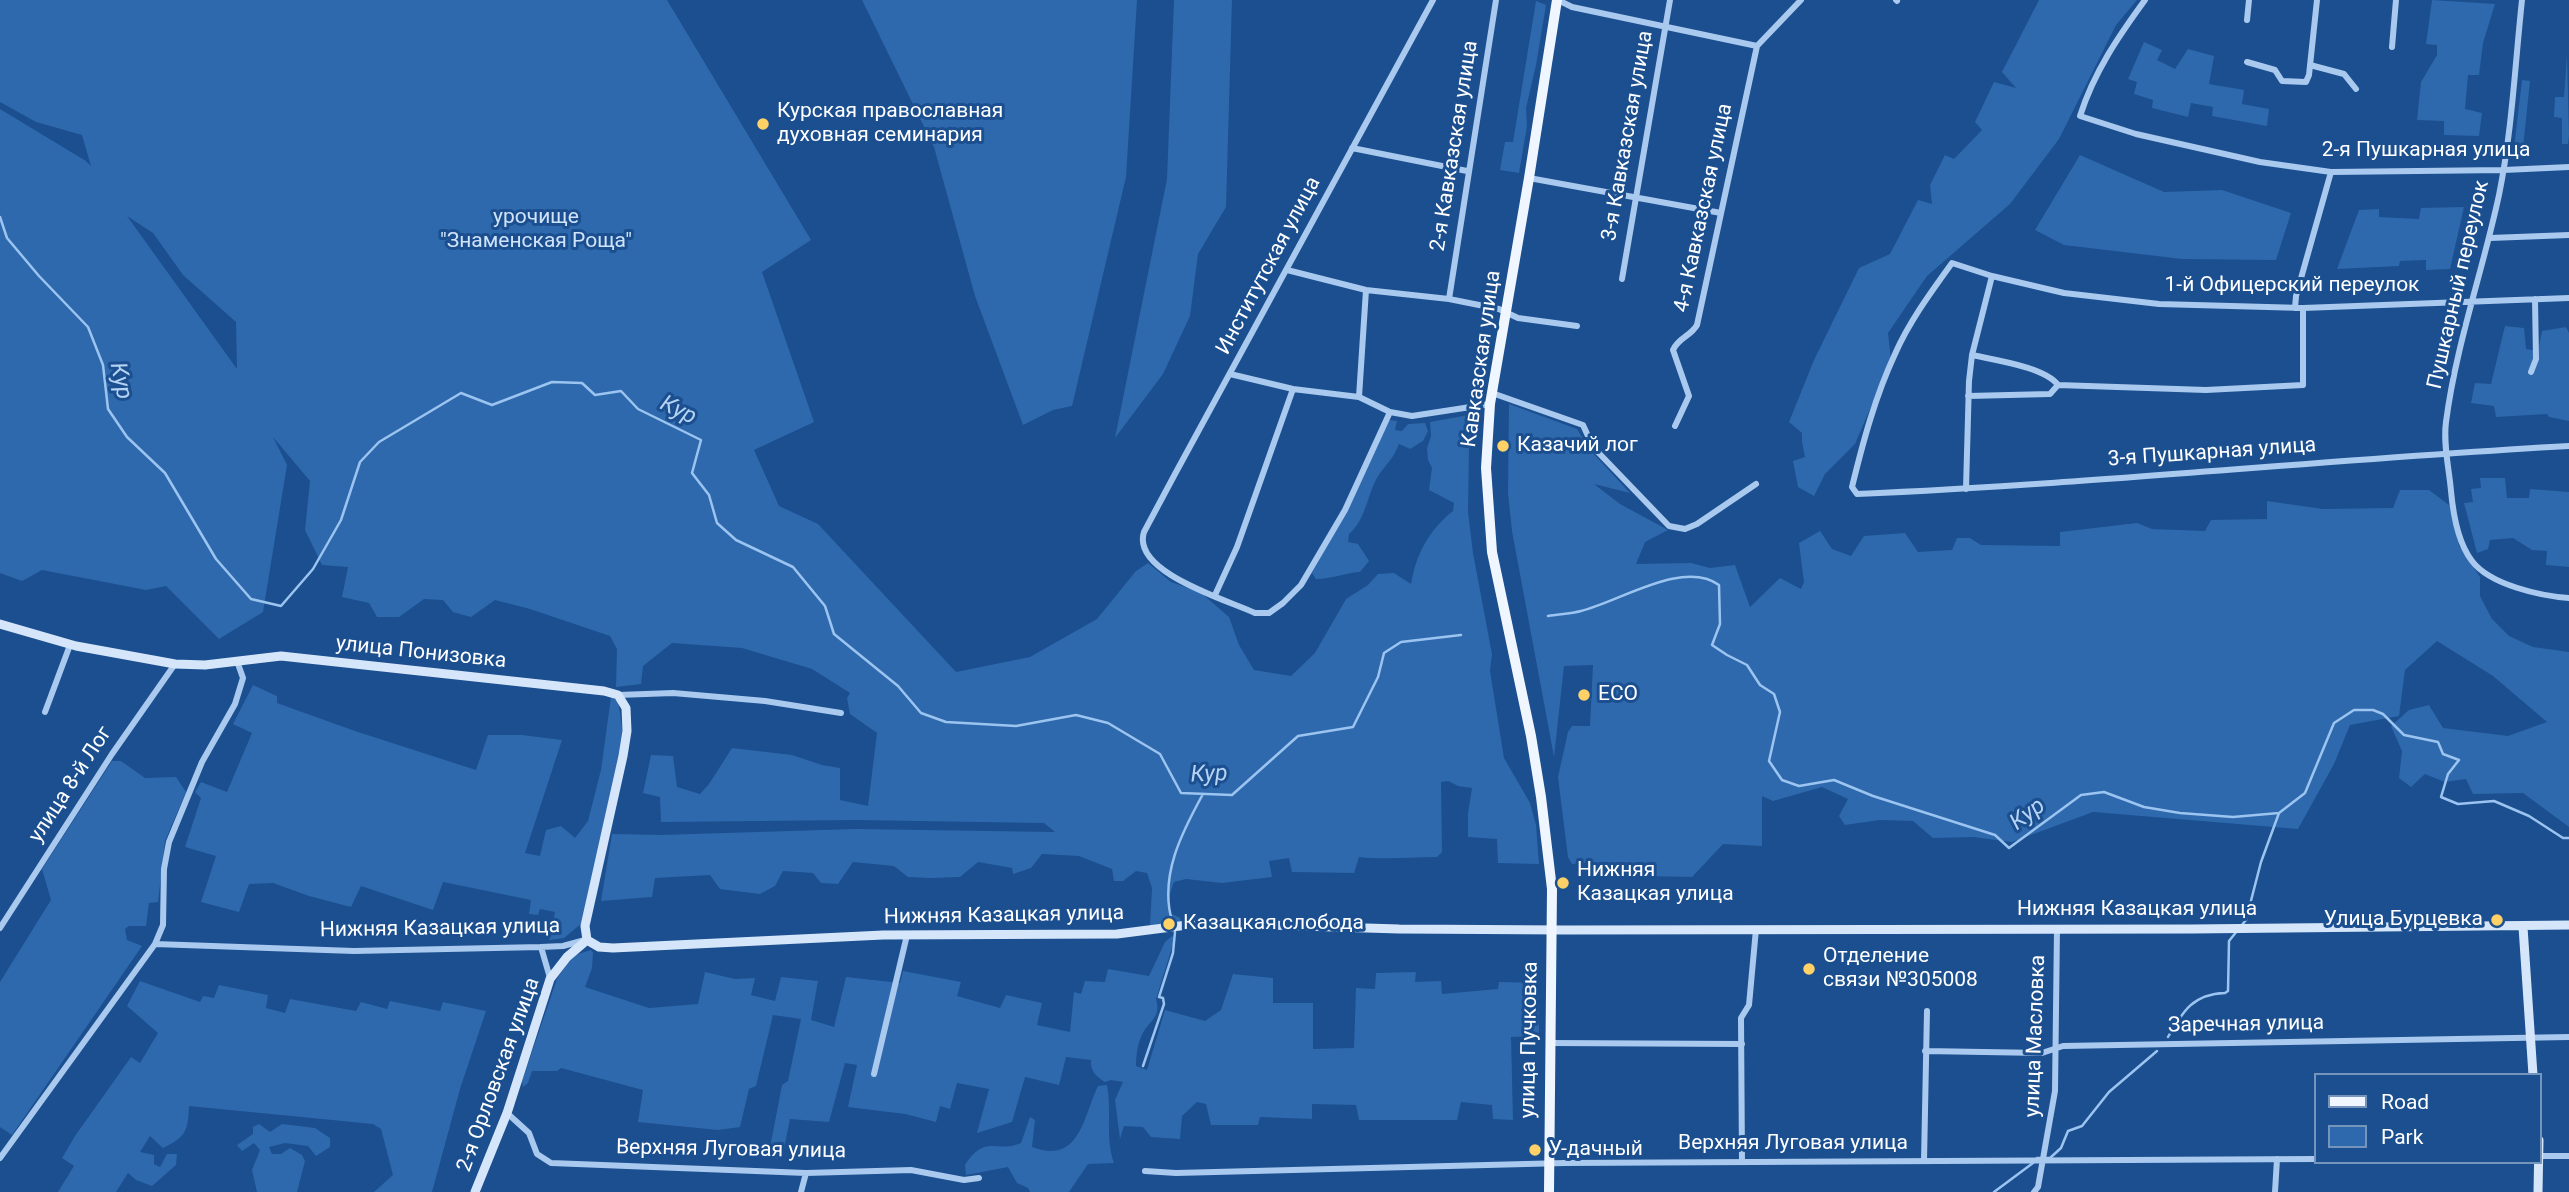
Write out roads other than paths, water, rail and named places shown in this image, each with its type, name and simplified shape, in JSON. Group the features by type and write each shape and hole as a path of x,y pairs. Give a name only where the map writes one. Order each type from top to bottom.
{"main road":[{"name":"Кавказская улица","path":"1550,930 1552,889 1541,797 1492,552 1486,468 1490,404 1557,0"},
{"name":"улица Понизовка","path":"0,624 70,645 175,664 205,665 281,656 611,692 618,695"},
{"path":"587,940 585,926 608,831 627,731 626,708 618,695"},
{"name":"Нижняя Казацкая улица","path":"587,940 599,947 613,948 907,935 1117,934 1203,923 1550,930 2569,925"},
{"path":"2523,927 2533,1073"},
{"name":"улица Пучковка","path":"1549,1192 1550,930"},
{"name":"2-я Орловская улица","path":"475,1192 507,1113 550,979 567,957 587,940"},
{"path":"2538,1192 2540,1164"}],"street":[{"name":"Институтская улица","path":"1215,595 1174,578 1150,559 1143,550 1144,531 1433,0"},
{"name":"2-я Кавказская улица","path":"1449,299 1467,170 1496,0"},
{"path":"1557,0 1572,7 1757,46 1801,0"},
{"name":"3-я Кавказская улица","path":"1622,279 1670,0"},
{"name":"2-я Пушкарная улица","path":"2145,0 2119,34 2094,78 2080,116 2136,134 2210,151 2260,162 2331,172 2569,167"},
{"path":"2247,20 2249,0"},
{"path":"2247,62 2275,70 2282,81 2304,83 2308,80 2318,0"},
{"path":"2392,47 2396,0"},
{"name":"Пушкарный переулок","path":"2522,0 2504,170 2490,238 2455,374 2446,424 2452,504 2465,550 2482,572 2519,588 2569,598"},
{"name":"4-я Кавказская улица","path":"1675,425 1689,396 1673,349 1676,342 1697,325 1757,46"},
{"path":"2310,65 2344,74 2356,89"},
{"path":"1352,148 1467,170"},
{"path":"2058,385 2206,390 2303,385 2299,308 2295,296 2331,172"},
{"path":"1529,178 1721,214"},
{"path":"2490,238 2569,235"},
{"name":"1-й Офицерский переулок","path":"1857,494 1852,487 1872,412 1895,353 1926,299 1952,263 1992,276 2064,293 2159,304 2299,308 2569,298"},
{"path":"1287,270 1366,290 1449,299 1499,309 1518,318 1577,326"},
{"path":"1966,489 1968,396 1972,355 1992,276"},
{"path":"1359,397 1366,290"},
{"path":"2531,372 2536,359 2535,299"},
{"path":"1972,355 2040,373 2053,378 2058,385"},
{"path":"1230,374 1293,388 1359,397 1390,412 1412,416 1490,404"},
{"path":"1968,396 2050,394 2058,385"},
{"path":"1293,388 1237,547 1215,595 1255,613 1269,613 1301,585 1345,510 1390,412"},
{"path":"1492,393 1583,425 1593,447 1670,526 1685,528 1697,524 1756,484"},
{"name":"3-я Пушкарная улица","path":"1857,494 1966,489 2569,446"},
{"path":"45,712 70,645"},
{"path":"0,1157 155,944 163,925 164,869 169,842 202,762 235,704 243,678 237,661"},
{"name":"улица 8-й Лог","path":"0,928 112,754 175,664"},
{"name":"улица Понизовка","path":"618,695 673,693 765,701 841,713"},
{"name":"улица Масловка","path":"2038,1190 2052,1117 2056,1050 2057,927"},
{"path":"1742,1162 1741,1018 1749,1005 1756,929"},
{"path":"874,1074 907,935"},
{"name":"Нижняя Казацкая улица","path":"155,944 354,951 563,946 587,940"},
{"path":"541,947 550,979"},
{"path":"1924,1161 1927,1012"},
{"name":"Заречная улица","path":"1926,1051 2042,1053 2063,1046 2569,1037"},
{"path":"1550,1043 1742,1044"},
{"name":"Верхняя Луговая улица","path":"507,1113 529,1133 537,1154 551,1163 806,1173 911,1170 964,1180 979,1178"},
{"path":"2541,1156 2569,1156"},
{"name":"Верхняя Луговая улица","path":"1145,1171 1176,1173 1549,1164 2314,1158"},
{"path":"2275,1192 2277,1159"},
{"path":"801,1192 806,1173"}],"waterway":[{"name":"Кур","path":"0,217 7,238 88,327 103,365 108,409 127,437 165,473 216,559 251,599 281,606 313,569 341,520 360,462 379,442 461,393 492,405 552,382 582,383 595,395 621,391 638,409 701,440 692,473 709,495 717,523 736,540 793,567 825,606 834,634 898,686 921,713 946,722 1016,726 1076,715 1108,723 1160,754 1181,793 1232,795 1298,736 1353,727 1378,677 1384,653 1401,642 1461,635"},
{"name":"Кур","path":"1548,616 1581,611 1670,579 1704,578 1719,585 1720,624 1712,645 1747,665 1760,685 1774,694 1780,712 1769,761 1782,780 1799,786 1834,780 1873,796 1995,835 2009,848 2081,795 2104,792 2144,807 2180,813 2233,817 2279,813 2305,793 2334,723 2354,710 2373,710 2383,714 2404,735 2438,742 2443,754 2459,760 2448,774 2441,797 2458,804 2494,801 2529,816 2563,838 2569,838"},
{"path":"1172,921 1168,888 1171,871 1187,824 1203,794"},
{"path":"2241,926 2246,920 2261,862 2279,813"},
{"path":"2168,1037 2190,1006 2205,997 2228,991 2229,941 2237,931"},
{"path":"1143,1066 1164,1004 1163,998 1159,997 1173,953 1175,932"},
{"path":"2037,1158 2050,1158 2061,1148 2068,1131 2082,1126 2109,1092 2157,1051"},
{"path":"1994,1192 2033,1163"}],"place":[{"name":"Курская православная духовная семинария","path":"763,124"},
{"name":"Казачий лог","path":"1503,446"},
{"name":"ECO","path":"1584,695"},
{"name":"Нижняя Казацкая улица","path":"1563,883"},
{"name":"Улица Бурцевка","path":"2497,920"},
{"name":"Казацкая слобода","path":"1169,924"},
{"name":"Отделение связи №305008","path":"1809,969"},
{"name":"У-дачный","path":"1535,1150"}],"park label":[{"name":"урочище \"Знаменская Роща\"","path":"536,230"}]}
